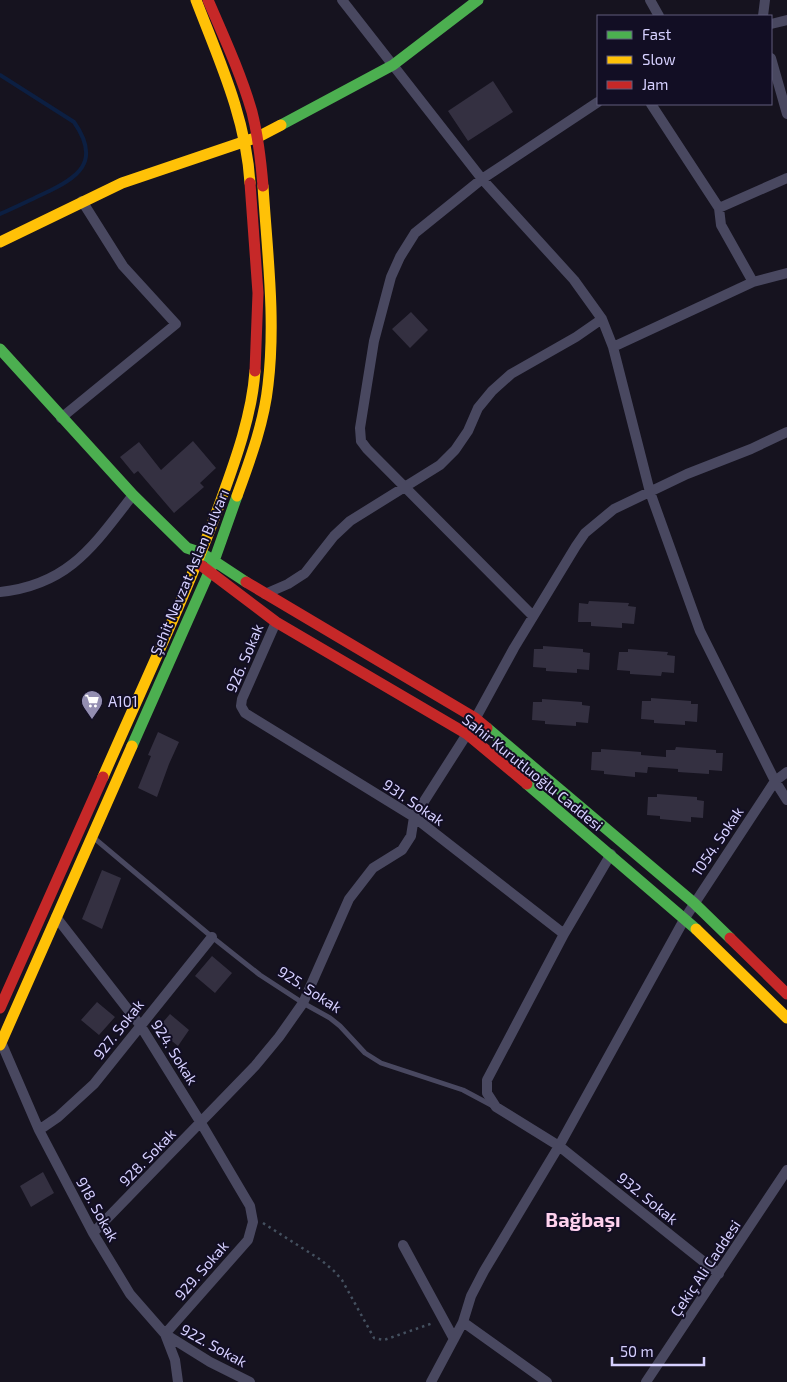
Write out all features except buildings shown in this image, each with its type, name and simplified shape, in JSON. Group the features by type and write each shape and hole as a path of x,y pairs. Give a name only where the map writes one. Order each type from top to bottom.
{"street":[{"name":"Şehit Nevzat Aslan Bulvarı","path":"0,1008 199,558 246,423 254,387 258,293 249,167 245,140 222,66 196,0"},
{"name":"Şehit Nevzat Aslan Bulvarı","path":"1,1044 211,566 249,463 263,415 268,385 271,343 269,280 258,137 238,72 208,0"},
{"path":"342,0 482,179 574,280 602,319 614,347 650,492 700,630 775,782 787,800"},
{"path":"0,242 122,183 258,137 393,65 478,0"},
{"path":"650,0 658,15"},
{"path":"763,15 765,0"},
{"path":"772,24 787,20"},
{"path":"772,62 787,114"},
{"path":"533,616 367,449 361,440 360,428 374,341 391,277 415,232 482,179 597,103"},
{"path":"652,105 719,208 721,225 753,282"},
{"path":"719,208 787,178"},
{"path":"61,418 176,324 123,266 82,202"},
{"path":"614,347 753,282 787,273"},
{"path":"265,594 288,584 305,573 334,536 350,521 440,465 455,450 468,431 478,408 492,391 511,374 576,337 602,319"},
{"path":"0,349 133,495 187,548 211,566"},
{"name":"928. Sokak","path":"94,1233 255,1066 279,1037 303,1003 349,899 373,868 402,850 411,836 414,817 467,734 533,616 585,533 614,508 687,474 751,449 787,432"},
{"path":"0,592 40,584 67,570 90,550 133,495"},
{"name":"Sahir Kurutluoğlu Caddesi","path":"211,566 265,594 475,718 694,904 787,994"},
{"name":"Sahir Kurutluoğlu Caddesi","path":"211,566 276,622 467,734 685,918 787,1018"},
{"name":"926. Sokak","path":"241,706 242,699 276,622"},
{"name":"931. Sokak","path":"241,706 248,716 414,817 564,934"},
{"name":"1054. Sokak","path":"431,1382 454,1339 471,1296 484,1271 559,1146 685,918 775,782 787,772"},
{"path":"496,1107 487,1093 487,1080 564,934 610,854"},
{"name":"924. Sokak","path":"56,917 140,1025 201,1123 253,1218"},
{"name":"927. Sokak","path":"39,1130 58,1117 94,1084 212,937"},
{"name":"918. Sokak","path":"1,1044 39,1130 94,1233 130,1294 165,1334 175,1360 178,1382"},
{"name":"925. Sokak","path":"496,1107 559,1146"},
{"name":"932. Sokak","path":"559,1146 720,1274"},
{"name":"Çekiç Ali Caddesi","path":"646,1382 720,1274 787,1170"},
{"name":"929. Sokak","path":"165,1334 248,1240 253,1218"},
{"path":"403,1244 454,1339"},
{"path":"462,1322 547,1382"},
{"name":"922. Sokak","path":"165,1334 210,1362 250,1382"}],"lane":[{"name":"925. Sokak","path":"92,836 212,937 260,974 303,1003 330,1018 365,1053 381,1063 426,1076 463,1090 496,1107"}],"path":[{"path":"253,1218 320,1260 334,1271 342,1280 374,1338 384,1340 444,1320"}],"waterway":[{"path":"0,75 74,122 86,148 86,158 82,167 67,182 0,214"}],"traffic: fast":[{"path":"281,125 393,65 478,0"},
{"path":"0,349 133,495 187,548 202,553 246,582"},
{"path":"132,746 214,561 237,496"},
{"path":"487,728 694,903 730,938"},
{"path":"527,784 696,929"}],"traffic: slow":[{"path":"196,0 237,112 243,135 250,183"},
{"path":"0,242 122,183 258,137 281,125"},
{"path":"237,496 256,441 268,385 271,310 263,186"},
{"path":"103,777 208,535 238,453 251,404 255,371"},
{"path":"0,1045 132,746"},
{"path":"696,929 787,1018"}],"traffic: jam":[{"path":"208,0 248,98 256,130 263,186"},
{"path":"250,183 258,293 255,371"},
{"path":"202,566 276,622 467,734 527,784"},
{"path":"246,582 475,718 487,728"},
{"path":"0,1008 103,777"},
{"path":"730,938 787,994"}],"place":[{"name":"A101","path":"92,720"}],"district":[{"name":"Bağbaşı","path":"583,1219"}]}
